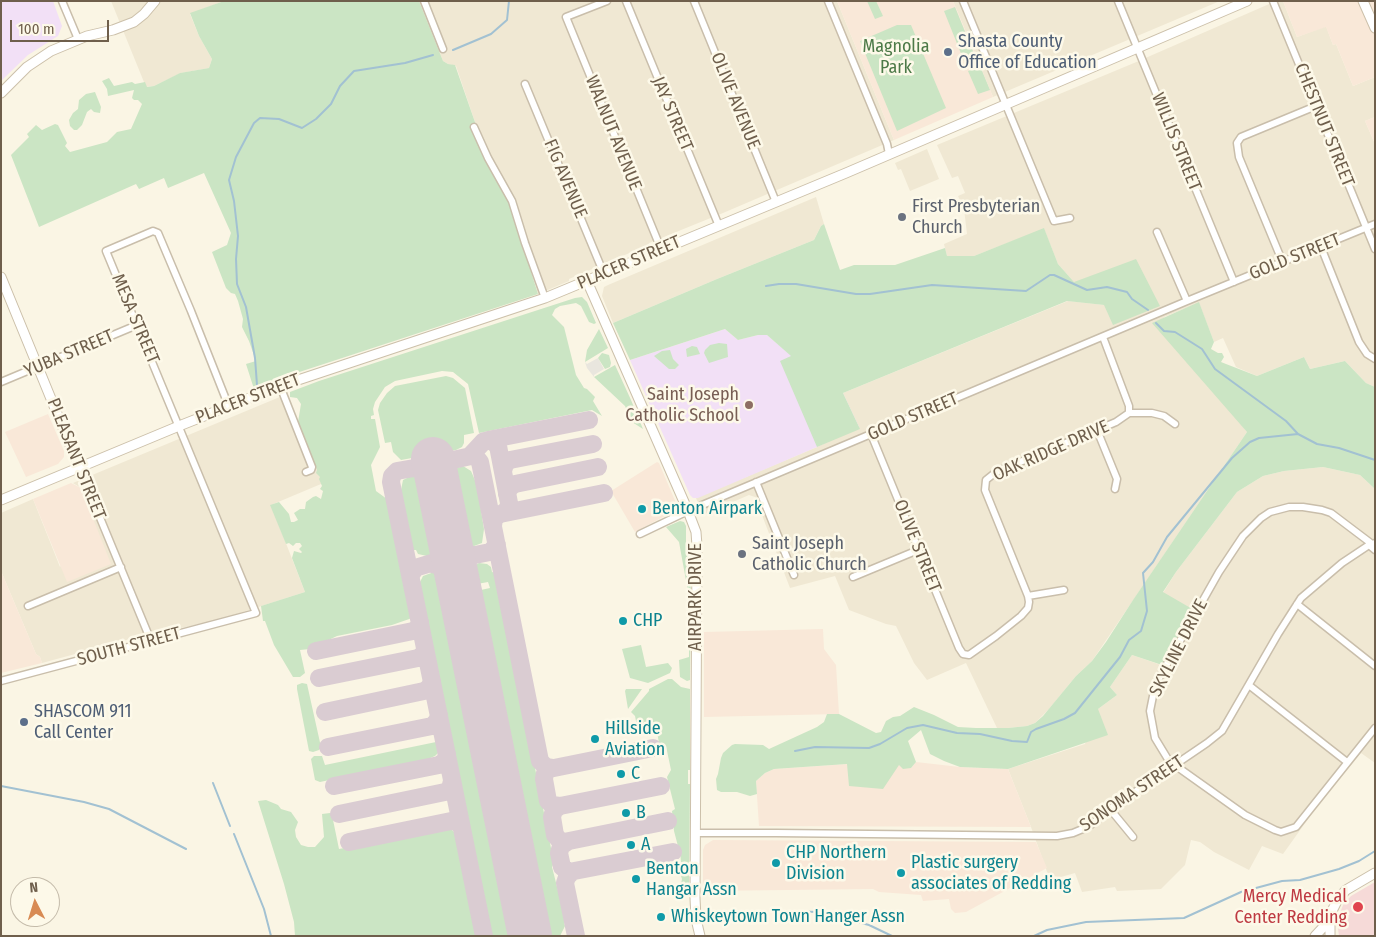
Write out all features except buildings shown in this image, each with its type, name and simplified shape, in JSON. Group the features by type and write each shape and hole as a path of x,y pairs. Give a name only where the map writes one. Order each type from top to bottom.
{"main road":[{"path":"1,93 21,73 44,55 78,39 113,30 134,22 148,11 155,1"},
{"name":"PLACER STREET","path":"1,500 280,386 545,298 776,202 1247,1"},
{"path":"1363,1 1375,28"},
{"name":"PLEASANT STREET","path":"1,277 79,467"},
{"name":"AIRPARK DRIVE","path":"587,281 696,532 696,908 700,936"},
{"path":"1330,936 1330,920 1333,907 1343,892 1375,873"},
{"path":"1315,936 1330,920"}],"street":[{"path":"62,1 78,39"},
{"path":"424,1 443,49"},
{"name":"WALNUT AVENUE","path":"606,1 566,17 661,249"},
{"name":"JAY STREET","path":"626,1 719,226"},
{"name":"OLIVE AVENUE","path":"694,1 776,202"},
{"path":"828,1 887,144 889,154"},
{"path":"963,1 1054,221 1070,218"},
{"name":"WILLIS STREET","path":"1118,1 1234,282"},
{"name":"CHESTNUT STREET","path":"1273,1 1375,249"},
{"name":"FIG AVENUE","path":"525,84 604,274"},
{"path":"1283,263 1237,146 1241,137 1316,106"},
{"path":"474,126 488,158 512,201 524,243 545,298"},
{"name":"GOLD STREET","path":"640,534 756,482 1375,224"},
{"name":"MESA STREET","path":"229,406 160,237 153,231 106,251 256,613"},
{"path":"1157,232 1187,301"},
{"path":"1321,247 1359,342 1367,354 1375,359"},
{"name":"YUBA STREET","path":"1,382 137,326"},
{"name":"OAK RIDGE DRIVE","path":"1028,596 988,500 984,487 986,480 996,472 1098,430 1116,422 1129,413 1129,406 1103,337"},
{"path":"280,386 312,467 311,470 306,472"},
{"path":"1129,413 1152,412 1164,416 1175,424"},
{"path":"1098,430 1117,480 1115,489"},
{"name":"OLIVE STREET","path":"871,434 959,648 965,655 974,653 1021,616 1028,608 1028,596"},
{"name":"PLEASANT STREET","path":"79,467 151,640"},
{"path":"756,482 794,575"},
{"name":"SKYLINE DRIVE","path":"1373,545 1331,513 1318,509 1303,507 1286,508 1268,513 1253,523 1219,572 1162,673 1153,696 1150,711 1153,732 1169,761 1245,815 1281,832 1296,827 1375,728"},
{"name":"SONOMA STREET","path":"696,833 776,832 1057,836 1073,833 1085,828 1222,731 1297,604 1308,591 1336,567 1373,545"},
{"path":"853,577 918,550"},
{"path":"28,606 120,568"},
{"path":"1028,596 1064,590"},
{"path":"1297,604 1375,666"},
{"name":"SOUTH STREET","path":"1,681 256,613"},
{"path":"1250,686 1347,762"},
{"path":"1110,809 1133,837"}],"shaded area":[{"path":"1,1 53,1 62,26 58,36 28,55 1,81"},
{"path":"111,1 224,1 190,14 199,36 212,59 209,68 181,73 154,86 146,87"},
{"path":"419,1 837,1 894,140 649,243 538,294 526,253 476,125 456,66 443,61"},
{"path":"837,1 953,1 993,97 894,140"},
{"path":"953,1 1220,1 993,97"},
{"path":"1276,1 1283,1 1297,37 1326,26 1333,45 1336,44 1353,86 1375,77 1375,117 1365,121 1375,144 1375,387 1366,383 1345,361 1310,369 1304,357 1257,376 1236,367 1223,338 1214,342 1199,303 1164,317 1247,432 1092,661 1076,676 1035,723 1027,726 997,728 966,663 927,680 914,663 896,626 849,610 835,576 790,588 755,497 749,495 703,515 696,498 817,447 859,427 843,393 1068,301 1104,305 1160,306 1074,282 1058,264 1044,229 974,256 947,256 944,244 967,234 964,209 958,196 965,193 958,176 952,178 937,145 1134,63"},
{"path":"1283,1 1375,1 1375,77 1353,86 1336,44 1333,45 1326,27 1297,37"},
{"path":"1375,117 1375,144 1365,121"},
{"path":"927,149 939,179 910,191 901,169 898,170 895,163"},
{"path":"816,197 824,224 814,240 613,323 602,296 604,287"},
{"name":"Saint Joseph Catholic School","path":"725,329 738,340 758,335 767,335 792,356 831,368 859,427 698,498 693,498 630,360"},
{"path":"598,358 604,369 594,375 594,377 585,362 587,364"},
{"path":"287,394 321,477 321,484 271,505 305,592 218,620 134,638 42,663 40,657 36,654 1,571 1,513 33,499 60,567 92,517 81,488 73,483"},
{"path":"48,414 64,451 64,457 58,464 26,477 5,432"},
{"path":"657,462 676,503 674,511 635,532 611,491"},
{"path":"1323,467 1360,475 1375,489 1375,763 1361,753 1321,801 1283,854 1262,846 1249,870 1214,852 1200,842 1191,840 1185,865 1161,889 1117,891 1115,887 1082,892 1075,873 1050,880 1008,769 1085,744 1098,709 1117,695 1110,687 1132,655 1161,665 1163,593 1176,572 1237,492 1263,476 1284,471"},
{"path":"71,483 81,488 111,564 67,582 33,499"},
{"path":"1,571 36,654 40,657 42,663 1,673"},
{"path":"823,629 824,649 836,665 839,714 704,717 704,632"},
{"path":"916,762 960,767 1008,769 1031,827 759,826 756,781 765,773 774,769 848,764 900,765 911,768"},
{"path":"713,840 1036,842 1047,868 966,912 955,913 951,909 949,899 923,901 921,895 879,892 873,889 703,891 703,850 705,845"},
{"name":"Mercy Medical Center Redding","path":"1375,882 1375,936 1339,936 1337,921 1343,905 1351,896"}],"green space":[{"path":"224,1 419,1 443,61 455,65 476,125 506,192 538,294 281,378 254,389 246,364 256,361 242,327 243,319 238,301 235,294 226,288 212,252 227,245 231,233 204,173 168,188 164,178 139,189 136,184 39,227 11,155 29,137 27,134 36,125 42,130 55,124 58,125 67,143 65,146 70,152 107,142 117,132 131,129 142,104 132,98 134,90 108,96 107,89 102,81 109,78 114,86 132,82 135,84 145,82 147,87 154,86 180,73 209,68 212,59 199,36 190,13"},
{"path":"867,1 876,1 883,16 875,19"},
{"path":"955,7 977,61 966,66 944,11"},
{"name":"Magnolia Park","path":"897,25 911,25 946,108 897,131 860,41"},
{"path":"980,66 990,90 978,94 968,71"},
{"path":"95,92 101,107 100,113 94,112 91,109 87,112 82,125 77,130 74,130 70,126 69,120 78,109 79,100 86,94"},
{"path":"824,224 840,270 854,265 895,265 945,248 947,256 974,256 1044,228 1058,264 1074,282 1136,259 1160,306 1113,325 1104,305 1067,301 843,393 860,429 817,447 780,361 791,356 767,335 758,335 738,340 725,329 630,360 613,323 814,240"},
{"path":"582,297 587,302 596,323 589,322 581,306 576,303 560,306 555,309 552,315 564,327 576,375 584,388 595,397 593,401 602,416 592,410 479,433 468,384 453,372 442,371 395,381 385,387 375,402 374,415 371,416 371,419 375,419 380,447 371,465 376,491 391,502 415,617 392,625 337,636 310,649 300,650 305,673 300,677 293,677 274,645 265,621 263,621 261,606 305,592 292,558 294,551 302,552 299,549 302,546 300,543 296,543 293,546 289,543 286,544 270,505 279,502 289,514 291,522 294,522 298,520 294,513 300,509 305,509 306,502 313,497 316,496 321,499 323,491 320,489 322,486 320,477 316,473 317,470 298,422 301,404 297,398 290,397 290,392"},
{"path":"1199,302 1214,342 1211,349 1222,353 1224,357 1221,362 1257,376 1304,357 1310,369 1345,361 1366,383 1375,387 1375,489 1360,475 1323,467 1284,471 1263,476 1237,492 1163,592 1194,610 1162,665 1132,655 1110,687 1117,695 1098,709 1108,735 1008,769 960,767 944,761 930,754 921,730 908,741 916,762 911,768 903,769 899,765 883,789 849,786 847,764 774,769 765,773 756,781 757,794 750,796 737,792 721,792 717,790 716,779 721,758 723,753 732,745 763,745 769,749 817,727 824,722 827,714 839,714 876,733 881,732 886,721 900,716 914,707 958,727 1008,728 1027,726 1035,723 1043,716 1076,676 1092,661 1106,642 1247,432 1152,323"},
{"path":"599,329 608,348 585,362 587,350"},
{"path":"727,344 728,357 709,363 704,353 705,350 710,345"},
{"path":"692,346 697,347 700,354 687,357 686,349"},
{"path":"670,350 673,359 679,365 675,369 669,369 654,356 662,351"},
{"path":"602,353 609,355 611,363 610,367 605,369 598,358"},
{"path":"615,365 643,429 632,422 625,406 594,377"},
{"path":"446,376 453,378 465,388 474,433 464,435 462,447 456,450 401,460 393,452 391,442 385,443 378,410 380,403 395,386"},
{"path":"463,466 471,471 477,485 484,529 482,543 474,546 467,545 464,541 452,477 455,469"},
{"path":"411,476 416,477 423,483 435,550 434,553 427,556 418,554 416,550 413,550 412,545 409,545 398,491 401,490 403,480"},
{"path":"680,521 684,522 686,526 686,555 691,561 690,680 687,681 680,677 679,660 689,657 689,597 679,542 666,527"},
{"path":"479,563 487,564 491,567 492,572 496,573 554,863 552,867 566,922 564,922 565,926 560,936 548,935 544,928 475,594 476,591 490,588 488,582 477,584 478,587 475,587 470,573 474,566"},
{"path":"434,572 440,576 445,591 514,936 489,936 418,591 420,590 420,582 423,576"},
{"path":"641,645 646,667 668,663 672,668 670,673 648,683 630,678 622,649"},
{"path":"668,679 672,679 681,687 690,689 690,770 688,770 688,784 690,784 689,889 684,892 680,890 682,879 677,863 681,862 680,850 674,831 672,811 675,809 667,777 671,770 666,746 659,743 657,732 639,736 635,716 631,712 649,689"},
{"path":"307,684 321,747 313,752 309,751 297,689 297,685"},
{"path":"626,689 642,689 628,709 625,691"},
{"path":"436,742 440,744 439,752 428,759 320,782 315,780 311,759 314,756 322,756 325,765"},
{"path":"266,800 278,805 281,809 291,812 298,822 295,830 296,837 301,845 308,847 315,847 324,837 322,814 330,813 339,849 446,828 452,830 460,837 480,936 295,936 294,922 284,884 258,801"}],"waterway":[{"path":"453,50 491,34 507,20 509,1"},
{"path":"257,385 255,358 246,307 237,284 236,259 238,236 234,201 229,180 236,157 254,123 260,118 279,119 302,128 316,119 331,104 340,86 354,71 405,63 433,55"},
{"path":"766,286 796,284 856,294 870,294 932,285 1026,291 1050,275 1054,275 1087,290 1107,287 1127,292 1132,299 1148,310"},
{"path":"1156,323 1164,331 1175,332 1202,349 1215,369 1286,421 1298,434 1317,444 1339,448 1375,460"},
{"path":"795,751 815,747 869,748 880,744 907,728 923,725 957,733 980,734 1012,741 1027,742 1031,732 1075,713 1120,657 1129,640 1141,631 1147,611 1143,573 1153,562 1167,537 1232,458 1250,442 1259,438 1298,434"},
{"path":"213,783 230,826"},
{"path":"1,786 84,802 109,809 186,849"},
{"path":"234,834 264,909 271,936"},
{"path":"1034,936 1047,930 1086,922 1184,918 1241,892 1282,881 1300,880 1339,869 1359,861 1375,851"},
{"path":"782,911 819,912 869,925 892,936"}],"taxiway":[{"path":"488,440 589,420"},
{"path":"470,456 484,441 492,441 498,446 509,503 508,509 503,513"},
{"path":"503,471 505,464 510,460 593,444"},
{"path":"446,465 453,460 471,456 476,457 480,462 540,761 546,767 552,768"},
{"path":"507,494 510,487 515,484 598,467"},
{"path":"423,469 414,468 397,471 392,476 391,482 484,936"},
{"path":"411,575 415,568 438,561 447,550 448,539 437,485"},
{"path":"493,526 494,518 500,514 604,493"},
{"path":"448,530 453,545 466,555 490,552 497,545"},
{"path":"432,564 445,567 455,578 468,641"},
{"path":"316,651 413,631 418,628 420,622"},
{"path":"319,678 418,658 424,654 425,648"},
{"path":"325,712 424,691 429,688 432,681"},
{"path":"328,747 432,726 437,721 439,715"},
{"path":"560,806 552,805 548,801 544,779 545,773 549,769 653,748"},
{"path":"334,786 439,765 445,761 447,754"},
{"path":"339,814 445,792 450,789 452,781"},
{"path":"661,786 560,806 554,810 552,817 555,835 560,841 564,842 668,821"},
{"path":"349,842 451,821 458,822 462,828"},
{"path":"567,842 561,846 559,853 562,867 569,872 673,852"},
{"path":"518,872 532,936"},
{"path":"572,872 567,877 565,883 576,936"}],"runway":[{"path":"433,459 530,936"}],"place":[{"name":"Shasta County Office of Education","path":"948,52"},
{"name":"First Presbyterian Church","path":"902,217"},
{"name":"Saint Joseph Catholic School","path":"749,405"},
{"name":"Benton Airpark","path":"642,509"},
{"name":"Saint Joseph Catholic Church","path":"742,554"},
{"name":"CHP","path":"623,621"},
{"name":"SHASCOM 911 Call Center","path":"24,722"},
{"name":"Hillside Aviation","path":"595,739"},
{"name":"C","path":"621,774"},
{"name":"B","path":"626,813"},
{"name":"A","path":"631,845"},
{"name":"CHP Northern Division","path":"776,863"},
{"name":"Plastic surgery associates of Redding","path":"901,873"},
{"name":"Benton Hangar Assn","path":"636,879"},
{"name":"Mercy Medical Center Redding","path":"1358,907"},
{"name":"Whiskeytown Town Hanger Assn","path":"661,917"}]}
